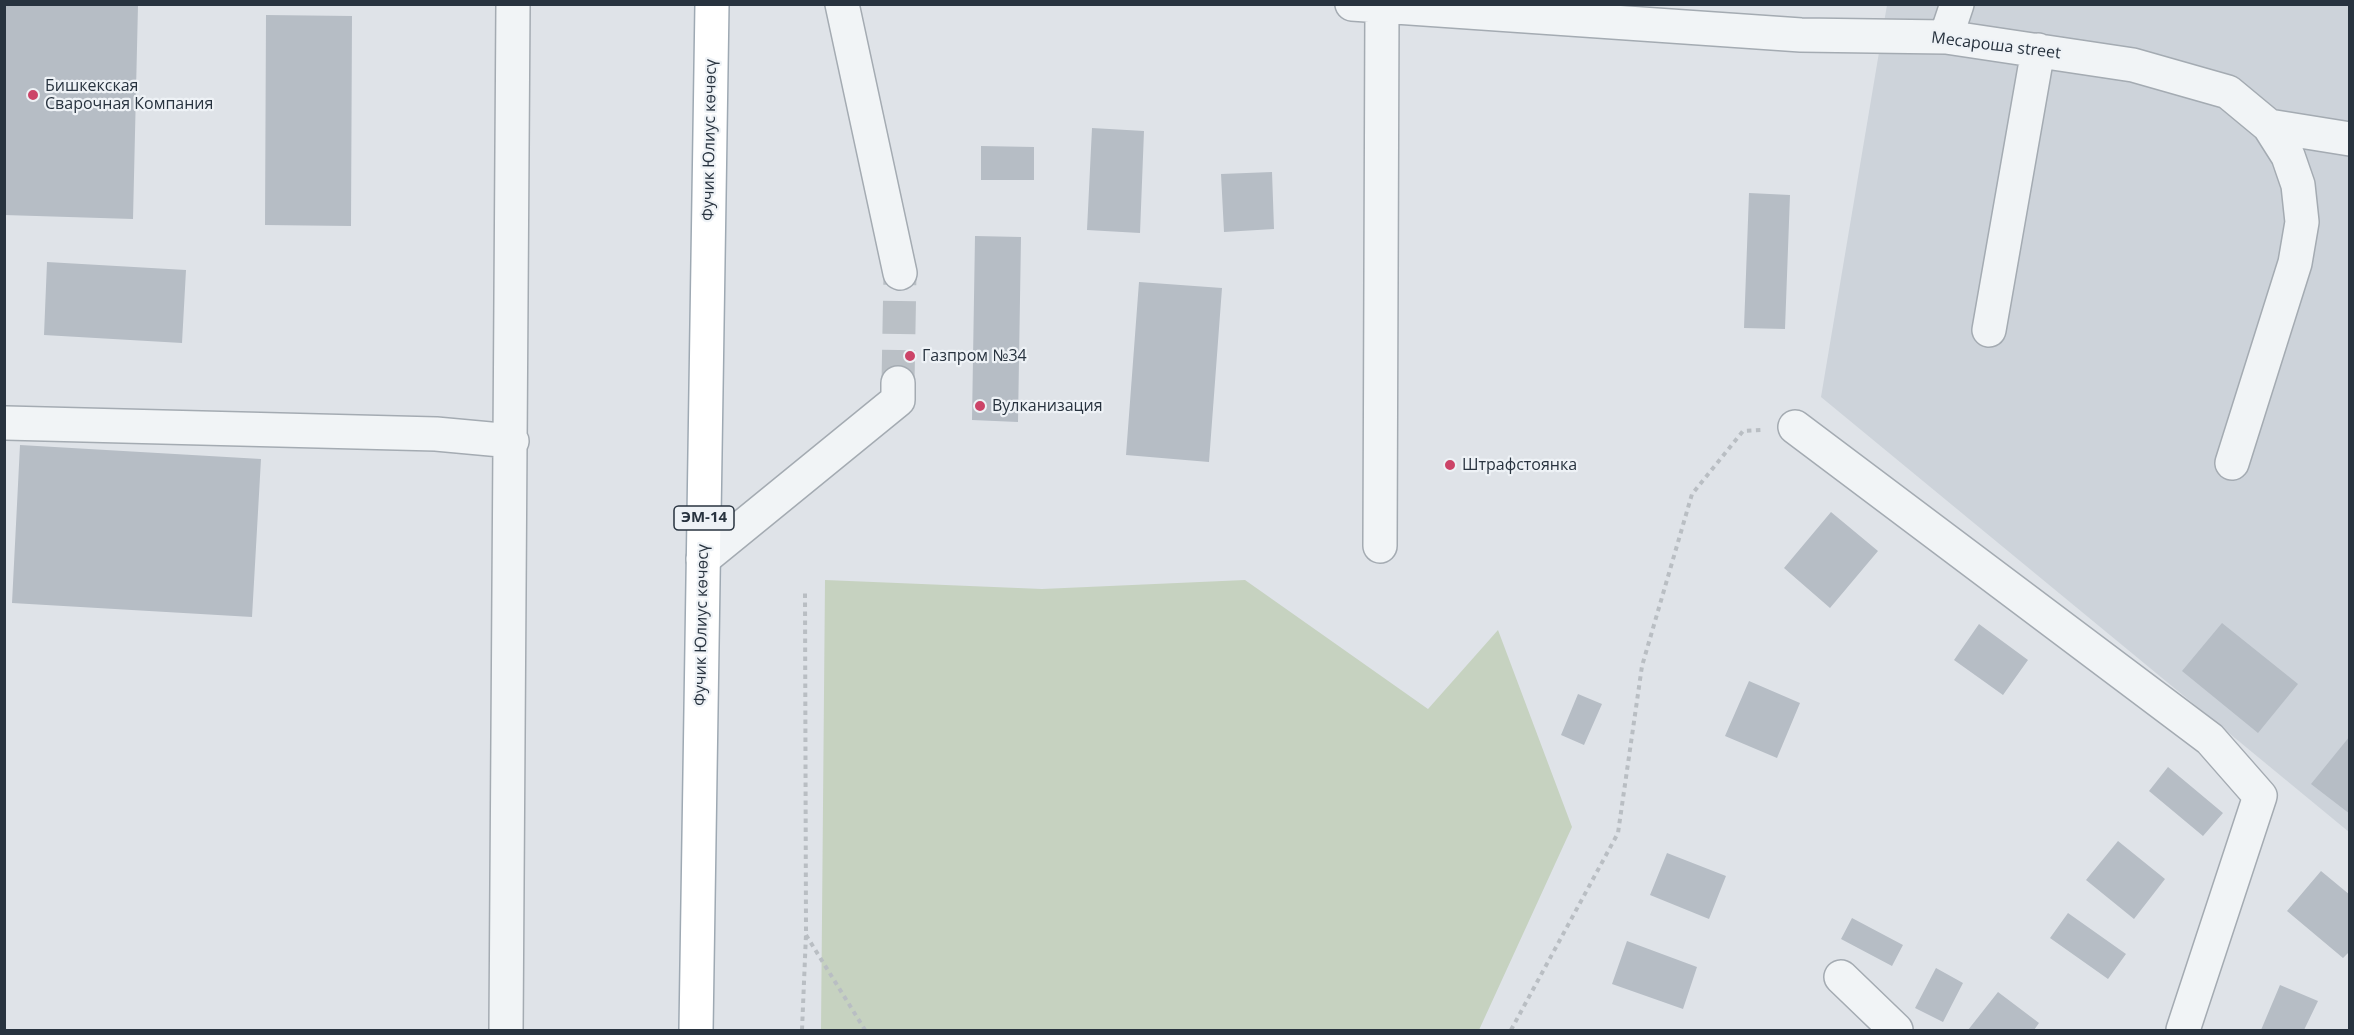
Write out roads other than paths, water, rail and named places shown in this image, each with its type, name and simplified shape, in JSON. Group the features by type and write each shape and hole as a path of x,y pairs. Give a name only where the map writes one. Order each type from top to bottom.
{"main road":[{"name":"Фучик Юлиус көчөсү","path":"696,1030 712,4"}],"street":[{"path":"506,1030 512,441 513,4"},
{"path":"842,4 900,273"},
{"path":"1946,37 1957,4"},
{"path":"1367,6 1380,546"},
{"name":"Месароша street","path":"1367,6 1801,35 1946,37 2133,65 2228,92 2269,126 2288,156 2298,185 2302,222 2295,263 2232,463"},
{"path":"1989,330 2038,51"},
{"path":"2269,126 2349,139"},
{"path":"704,559 898,400 898,383"},
{"path":"6,423 436,434 512,441"},
{"path":"1795,427 2210,739 2260,796 2183,1030"},
{"path":"1841,977 1896,1030"}],"tunnel":[{"path":"898,383 900,273"}],"place":[{"name":"Бишкекская Сварочная Компания","path":"33,95"},
{"name":"Газпром №34","path":"910,356"},
{"name":"Вулканизация","path":"980,406"},
{"name":"Штрафстоянка","path":"1450,465"}]}
